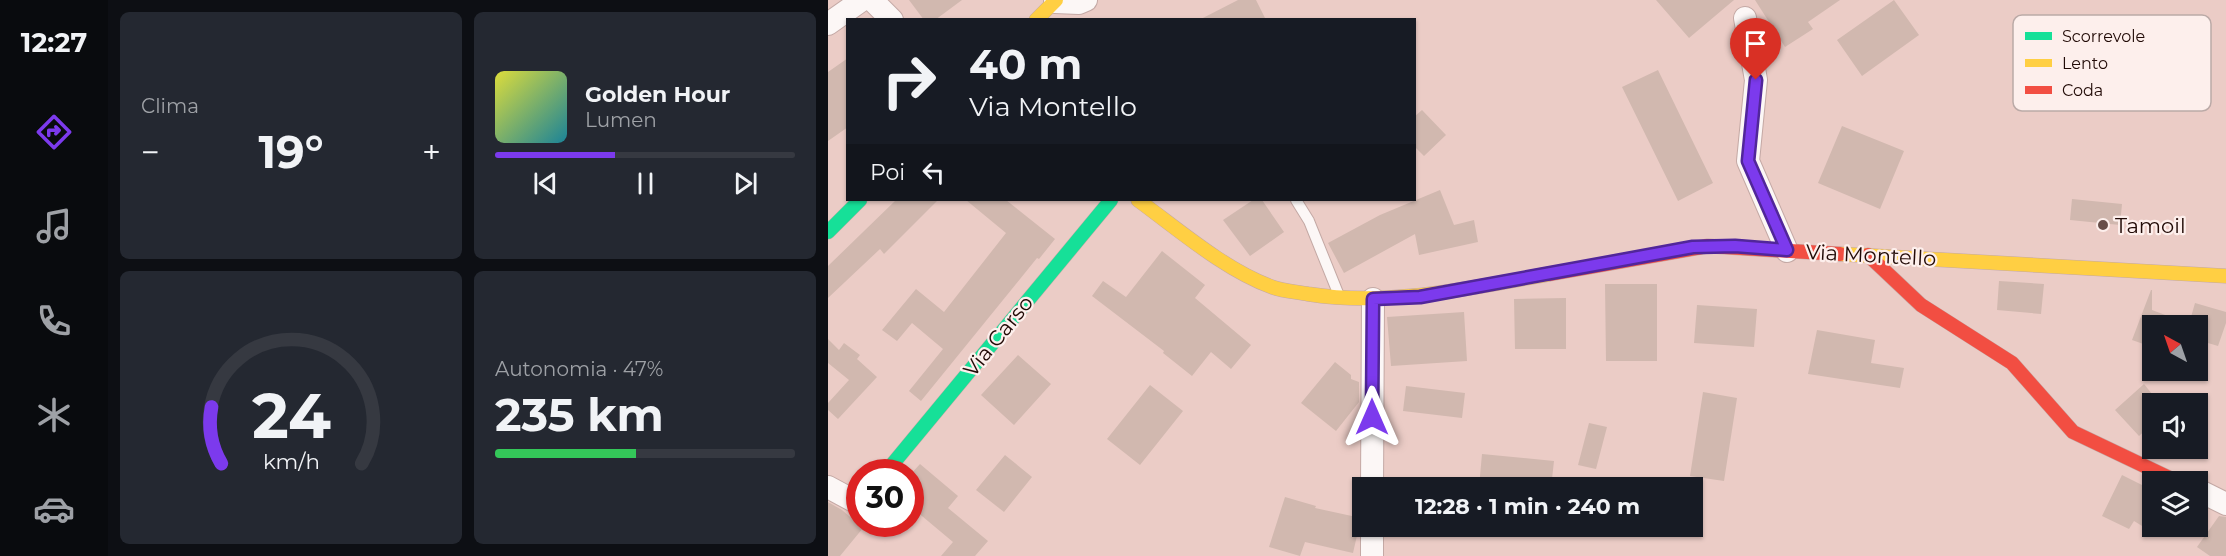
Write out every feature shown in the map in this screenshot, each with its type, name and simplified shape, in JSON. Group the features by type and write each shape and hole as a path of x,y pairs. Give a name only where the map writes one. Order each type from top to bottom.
{"street":[{"path":"828,24 862,0"},
{"path":"872,0 890,18"},
{"path":"1038,18 1056,1 1078,3 1086,0"},
{"path":"1745,18 1756,80 1748,161 1787,250"},
{"path":"828,232 859,201"},
{"name":"Via Carso","path":"897,459 1110,201"},
{"name":"Via Montello","path":"1139,201 1208,251 1250,277 1274,288 1341,299 1420,297 1693,247 1735,246 2226,276"},
{"path":"1868,255 1921,304 2012,363 2073,432 2155,471"},
{"path":"1372,477 1373,299"},
{"path":"828,487 846,497"},
{"path":"2208,495 2226,504"},
{"path":"1372,537 1372,556"}],"lane":[{"path":"1297,201 1309,221 1341,299"}],"building":[{"path":"909,0 962,0 938,18 922,18"},
{"path":"1238,0 1256,0 1265,18 1203,18"},
{"path":"1656,0 1734,0 1689,38"},
{"path":"1755,0 1840,0 1808,22 1813,29 1785,47"},
{"path":"1894,0 1919,35 1862,76 1837,40"},
{"path":"846,59 846,128 828,141 828,72"},
{"path":"1658,70 1713,183 1678,201 1622,87"},
{"path":"1422,110 1446,135 1424,156 1416,148 1416,115"},
{"path":"1842,126 1904,151 1880,209 1818,183"},
{"path":"1440,190 1454,225 1474,220 1478,242 1419,255 1415,234 1344,273 1328,243 1380,215"},
{"path":"2072,199 2122,204 2120,225 2070,220"},
{"path":"895,201 937,201 884,254 880,249 828,298 828,266"},
{"path":"967,201 1007,201 1055,239 921,401 909,391 943,349 912,323 897,341 882,330 916,289 944,312 1006,233"},
{"path":"1252,201 1263,201 1284,232 1250,256 1223,220"},
{"path":"1162,251 1205,285 1195,298 1251,345 1231,369 1211,352 1192,376 1163,353 1164,351 1092,296 1103,281 1126,297"},
{"path":"1999,281 2044,284 2041,314 1997,310"},
{"path":"1605,284 1657,284 1657,361 1606,361"},
{"path":"2151,290 2152,290 2152,310 2165,315 2142,315 2142,344 2132,340"},
{"path":"1566,298 1566,349 1515,349 1514,299"},
{"path":"2195,303 2226,312 2226,323 2218,346 2208,343 2208,315 2192,315"},
{"path":"1697,305 1757,309 1754,347 1694,343"},
{"path":"1464,312 1467,361 1391,366 1387,317"},
{"path":"1817,330 1875,340 1871,363 1904,368 1900,388 1808,374"},
{"path":"828,339 839,350 844,343 860,355 857,359 877,377 838,419 828,410 828,403 849,380 828,363"},
{"path":"1018,355 1051,384 1014,425 981,395"},
{"path":"1335,362 1351,375 1351,379 1359,382 1359,402 1336,431 1301,403"},
{"path":"2144,384 2151,393 2142,393 2142,433 2139,436 2115,410"},
{"path":"1150,385 1183,411 1140,465 1107,439"},
{"path":"1406,386 1465,393 1462,418 1403,411"},
{"path":"1703,392 1737,398 1724,481 1690,476"},
{"path":"1589,423 1607,427 1596,469 1578,465"},
{"path":"1482,454 1554,461 1552,477 1480,477"},
{"path":"1005,455 1032,477 1004,512 976,490"},
{"path":"924,467 958,496 948,508 988,541 975,556 941,556 953,542 924,518"},
{"path":"2122,475 2142,485 2142,526 2134,521 2129,529 2102,516"},
{"path":"1285,497 1316,506 1315,508 1352,516 1352,537 1357,537 1353,553 1305,542 1300,556 1269,547"},
{"path":"828,502 846,513 846,537 856,537 840,556 828,556"},
{"path":"2219,516 2226,517 2226,556 2210,556 2197,547 2204,537 2208,537 2208,532"}],"traffic: fast":[{"path":"828,232 859,201"},
{"path":"897,459 1110,201"}],"traffic: slow":[{"path":"1038,18 1056,0"},
{"path":"1139,201 1220,260 1254,280 1285,290 1339,297 1399,297 1459,290 1549,274"},
{"path":"1840,254 2226,276"}],"traffic: jam":[{"path":"1549,274 1708,246 1840,254"},
{"path":"1868,255 1921,305 2012,363 2073,432 2155,471"}],"place":[{"name":"Tamoil","path":"2103,225"}],"route":[{"path":"1372,417 1373,299 1420,297 1693,247 1735,246 1787,250 1748,161 1756,80"}]}
